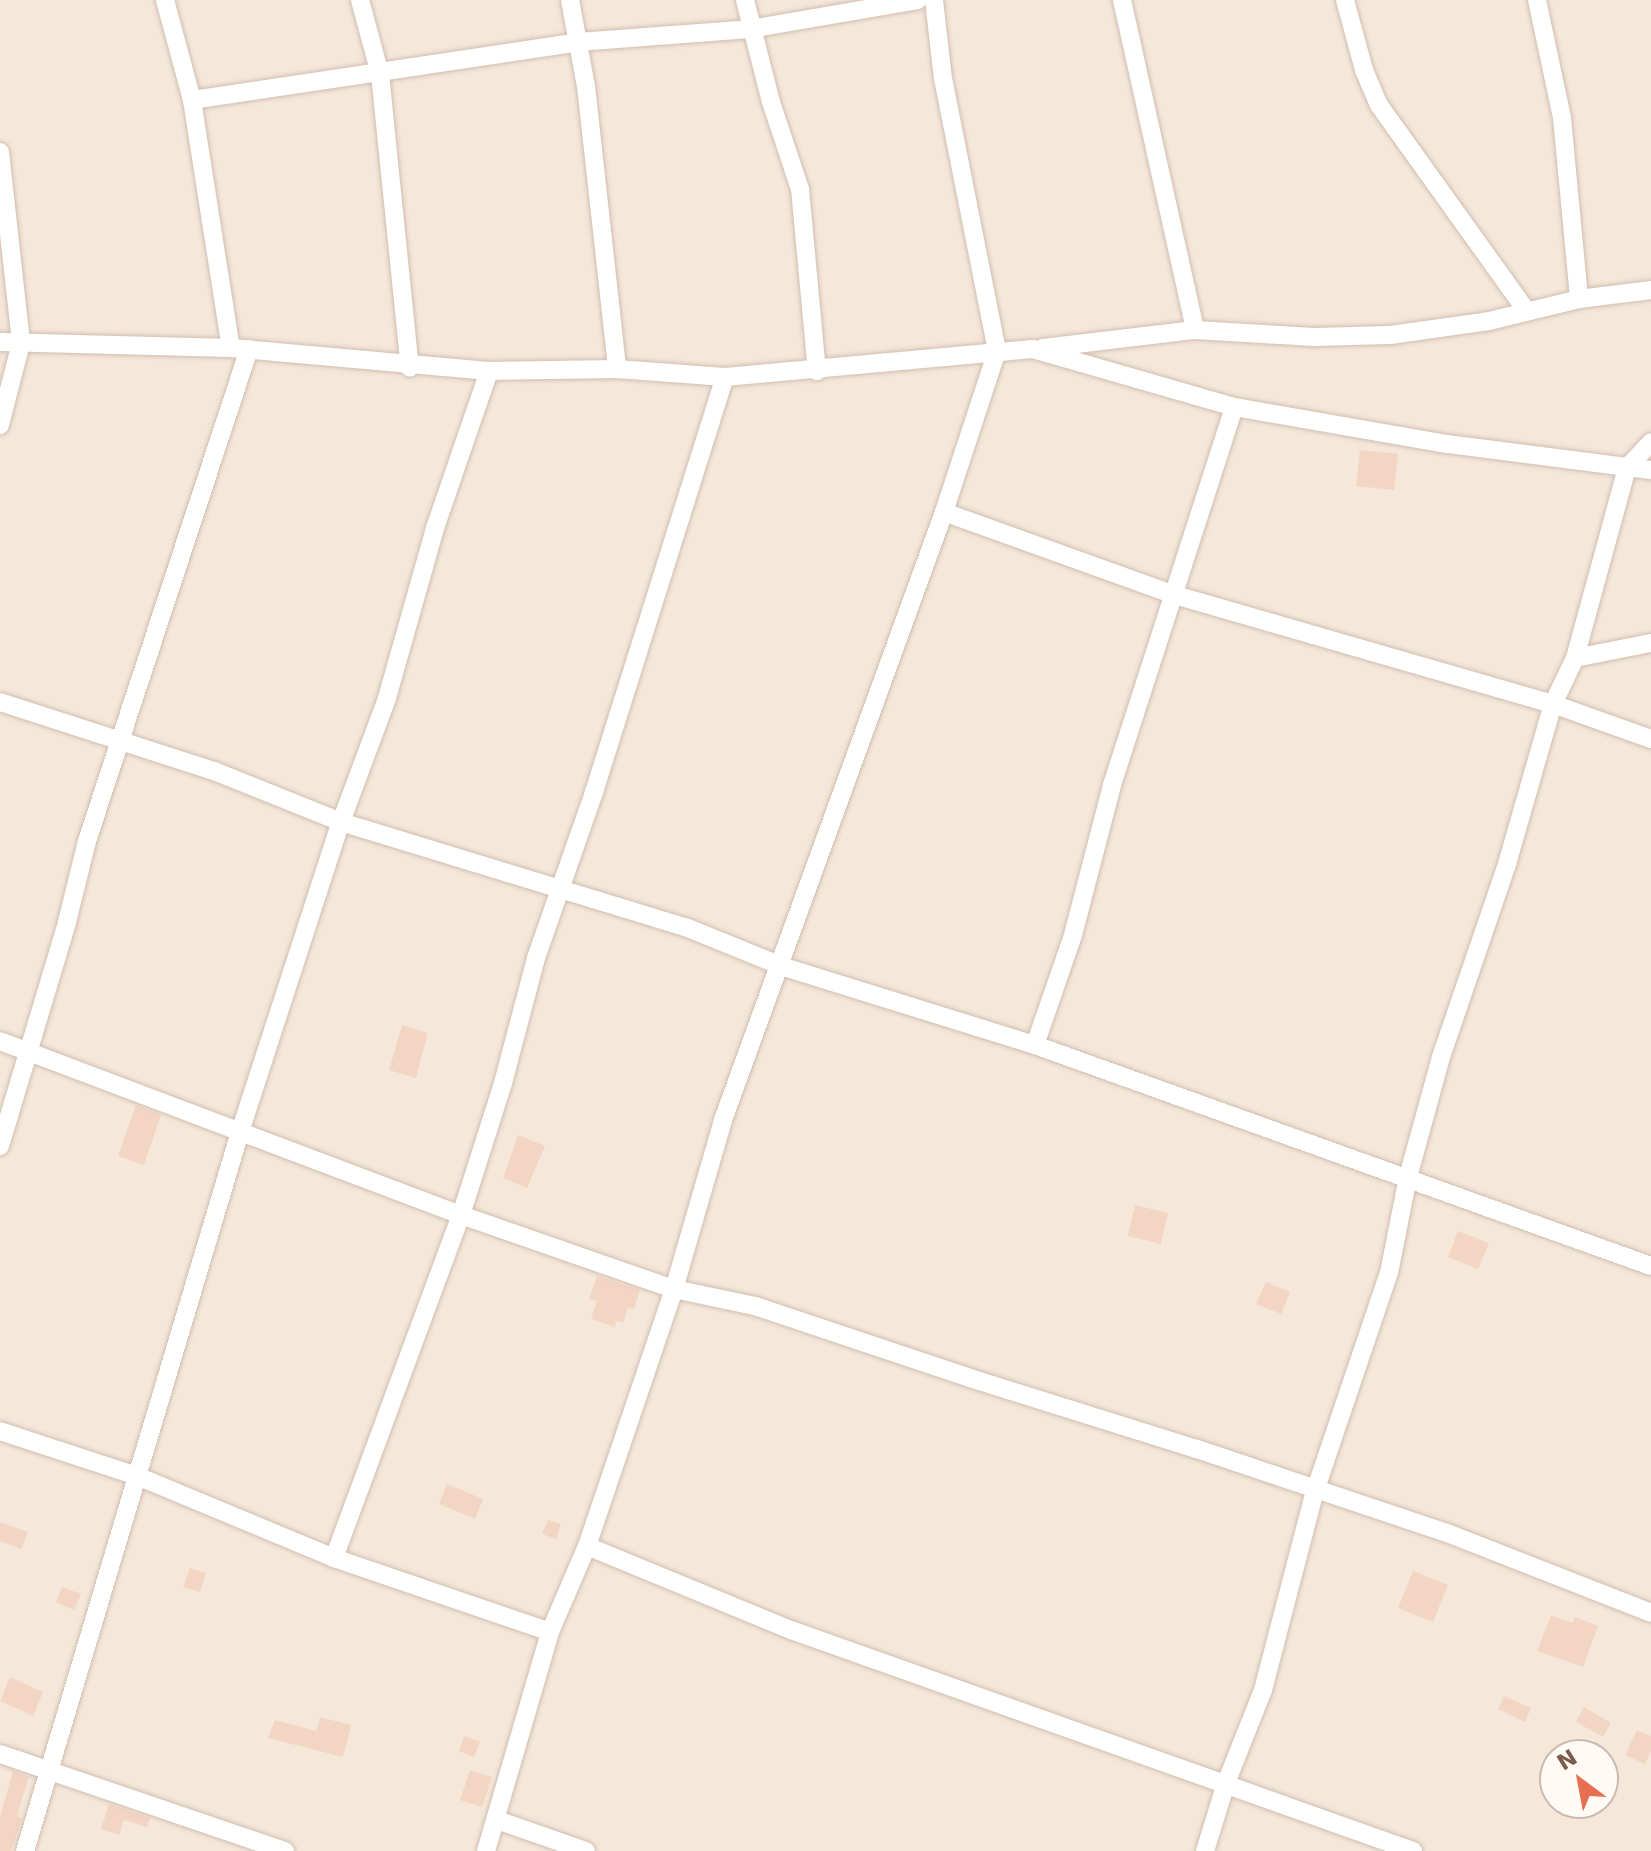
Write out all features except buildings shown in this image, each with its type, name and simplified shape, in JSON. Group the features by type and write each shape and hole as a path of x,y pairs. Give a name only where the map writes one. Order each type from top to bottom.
{"street":[{"path":"0,1146 87,841 122,743 240,349 192,100 165,0"},
{"path":"360,0 380,74 410,367"},
{"path":"570,0 578,42 617,369"},
{"path":"745,0 750,29 800,189 817,371"},
{"path":"192,100 578,42 750,29 918,0"},
{"path":"486,1851 550,1632 587,1546 674,1289 723,1120 944,512 997,351 943,79 934,0"},
{"path":"1122,0 1195,330"},
{"path":"1345,0 1364,70 1379,105 1527,312"},
{"path":"1537,0 1562,118 1579,299"},
{"path":"0,152 21,343 0,425"},
{"path":"0,342 240,349 410,367 489,371 617,369 725,377 817,371 1195,330 1314,337 1390,335 1527,312 1579,299 1651,290"},
{"path":"1033,349 1234,407 1440,443 1651,470"},
{"path":"25,1851 240,1132 341,822 387,698 435,528 489,371"},
{"path":"334,1558 461,1215 559,889 594,792 725,377"},
{"path":"1035,1045 1073,935 1112,785 1234,407"},
{"path":"1205,1851 1226,1783 1263,1690 1315,1491 1389,1273 1408,1177 1441,1057 1507,864 1553,704 1575,658 1627,468 1651,442"},
{"path":"944,512 1175,595 1553,704 1651,739"},
{"path":"1575,658 1651,643"},
{"path":"0,702 214,771 341,822 688,928 781,966 1035,1045 1651,1266"},
{"path":"0,1041 461,1215 674,1289 755,1306 1197,1449 1447,1533 1651,1613"},
{"path":"0,1431 137,1476 334,1558 550,1632"},
{"path":"587,1546 791,1630 1413,1851"},
{"path":"0,1754 285,1851"},
{"path":"497,1820 586,1851"}],"shaded area":[{"path":"0,0 1651,0 1651,1851 0,1851"}]}
